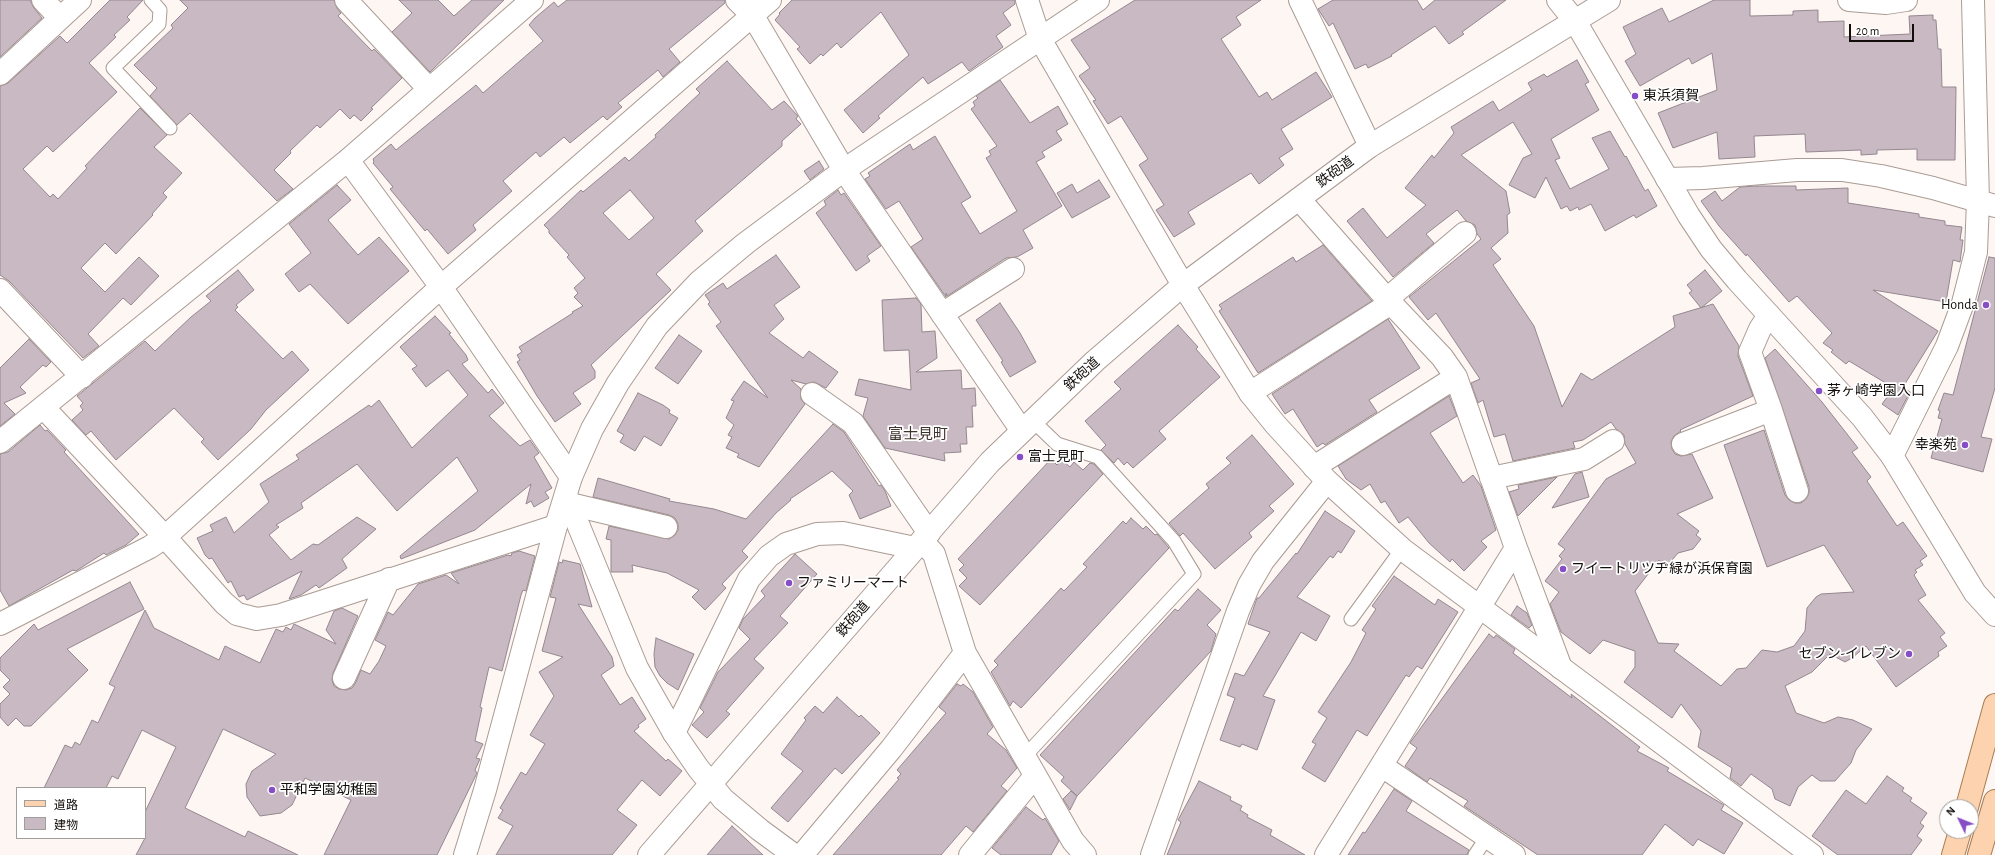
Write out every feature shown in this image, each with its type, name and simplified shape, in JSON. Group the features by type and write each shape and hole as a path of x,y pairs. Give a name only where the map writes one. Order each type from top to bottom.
{"main road":[{"path":"1969,799 1995,705"},
{"path":"1979,855 1995,801"},
{"path":"1953,855 1958,839"}],"street":[{"path":"43,0 60,18"},
{"path":"0,74 80,0"},
{"path":"346,0 429,89"},
{"path":"0,442 44,408 348,160 532,0"},
{"path":"737,0 753,16 844,170 942,314 1027,426"},
{"path":"0,624 144,551 165,537 441,287 770,0"},
{"path":"1027,0 1040,39 1183,285 1250,393 1275,424 1320,474 1402,549 1812,855"},
{"path":"465,855 485,790 556,526 592,429 618,383 657,326 699,282 746,243 844,170 1098,0"},
{"path":"1300,0 1370,146"},
{"path":"1558,0 1575,21 1667,179 1711,249 1769,315 1862,416 1892,456 1975,593 1995,615"},
{"name":"鉄砲道","path":"649,855 990,462 1095,361 1183,285 1370,146 1609,0"},
{"path":"1849,0 1886,3 1906,0"},
{"path":"1892,456 1947,346 1963,303 1987,204 1973,0"},
{"path":"348,160 441,287 569,492 637,668 674,733 698,768 712,783 723,799 760,830 794,855"},
{"path":"1667,179 1703,178 1797,170 1842,170 1882,176 1933,188 1987,204"},
{"path":"1299,198 1389,301 1442,357 1456,377 1516,548 1561,668"},
{"path":"1250,393 1389,301 1465,233"},
{"path":"942,314 1013,269"},
{"path":"0,290 82,377"},
{"path":"1769,315 1760,329 1750,352 1771,410 1797,491"},
{"path":"1152,855 1238,610 1249,584 1263,561 1320,474 1456,377"},
{"path":"812,394 853,423 922,541 934,554 965,653 1073,841 1085,855"},
{"path":"44,408 165,537 224,603 237,614 257,619 281,615 556,526"},
{"path":"1683,444 1771,410"},
{"path":"1492,478 1584,459 1612,442"},
{"path":"569,492 666,527"},
{"path":"674,733 749,578 769,556 786,544 817,534 843,533 922,541"},
{"path":"1326,855 1516,548"},
{"path":"344,678 389,579"},
{"path":"802,855 891,749 965,653"},
{"path":"1382,766 1514,855"},
{"path":"970,855 1035,776"}],"lane":[{"path":"151,0 160,10 159,24 114,68 170,128"},
{"path":"1025,756 1194,574 1174,541 1098,457 1057,444 1027,426"},
{"path":"1351,619 1402,549"},
{"path":"1475,855 1487,837"}],"building":[{"path":"0,0 30,0 42,18 0,57"},
{"path":"110,0 143,0 127,17 130,20 114,35 116,37 89,63 117,92 53,152 47,146 23,169 50,197 53,194 58,199 87,168 85,166 140,108 167,135 154,147 182,173 163,193 167,197 152,214 153,215 116,254 105,243 81,268 105,292 139,257 159,276 131,305 123,298 88,334 99,346 83,358 9,281 0,275 0,86 8,83 60,36 67,43"},
{"path":"180,0 334,0 341,13 338,16 372,51 374,49 402,78 371,108 373,109 361,121 354,115 350,119 340,109 320,128 317,125 290,151 291,153 274,170 293,189 277,201 190,113 177,125 150,96 157,88 134,65 173,28 171,25 188,8"},
{"path":"399,0 438,0 454,16 472,0 504,0 430,72 392,32 412,13"},
{"path":"567,0 725,0 725,3 669,49 680,62 663,77 658,70 618,103 622,107 607,120 603,116 570,143 564,137 540,157 536,152 503,181 512,191 473,225 476,230 448,254 427,229 425,231 390,189 393,187 373,163 373,159 391,144 396,150 476,85 483,93 543,41 529,25 535,18 554,2 558,7"},
{"path":"792,0 1015,0 1015,4 1003,13 1011,25 996,36 1003,47 969,71 962,62 928,84 923,77 878,116 880,118 863,133 844,110 909,55 881,12 841,48 837,43 823,56 821,54 810,64 797,49 800,47 775,20 780,14 779,13"},
{"path":"1135,0 1261,0 1236,17 1241,25 1221,39 1259,97 1267,92 1272,100 1316,72 1332,97 1281,129 1293,149 1279,158 1284,165 1259,184 1251,173 1188,212 1195,224 1174,237 1156,210 1164,205 1139,165 1148,159 1121,116 1108,124 1093,101 1096,100 1079,76 1090,68 1071,40"},
{"path":"1333,0 1417,0 1423,10 1435,0 1506,0 1462,32 1464,34 1449,44 1435,26 1391,55 1392,56 1368,68 1366,64 1355,69 1333,23 1329,26 1318,9"},
{"path":"1714,0 1750,0 1750,16 1793,15 1793,11 1818,10 1818,22 1844,21 1844,37 1910,34 1909,16 1933,15 1933,20 1936,20 1938,49 1941,49 1942,87 1956,87 1955,160 1917,160 1917,149 1877,150 1877,154 1861,155 1861,150 1806,152 1805,134 1754,136 1755,157 1719,159 1717,132 1673,148 1658,113 1717,90 1712,53 1692,64 1689,58 1640,86 1625,61 1636,54 1623,27 1662,8 1669,22"},
{"path":"1577,60 1589,82 1585,84 1599,110 1551,139 1560,158 1555,160 1570,189 1609,169 1592,138 1610,131 1625,157 1626,156 1645,191 1648,189 1657,206 1636,218 1634,215 1605,231 1591,204 1579,210 1578,207 1570,211 1567,206 1561,209 1546,177 1535,198 1509,185 1523,158 1532,154 1513,122 1461,155 1506,191 1510,213 1507,215 1508,233 1491,248 1501,259 1493,265 1534,326 1562,407 1581,373 1592,380 1675,327 1673,316 1713,304 1739,346 1738,356 1753,396 1680,430 1681,431 1674,436 1671,442 1672,449 1675,454 1681,456 1692,454 1713,498 1677,514 1699,531 1696,535 1701,539 1693,549 1678,553 1667,566 1659,560 1635,591 1658,643 1679,644 1674,651 1721,686 1737,669 1746,668 1762,650 1777,652 1794,646 1805,631 1807,608 1816,597 1821,594 1854,592 1824,545 1767,567 1724,445 1764,430 1785,495 1789,500 1795,503 1801,503 1806,499 1809,493 1809,487 1765,358 1775,349 1822,402 1858,448 1852,452 1871,477 1867,481 1897,526 1903,522 1927,556 1920,561 1923,565 1915,570 1917,572 1914,575 1926,595 1918,600 1945,633 1940,637 1947,646 1938,652 1939,656 1896,687 1866,646 1845,662 1830,654 1812,672 1785,686 1796,713 1824,723 1838,717 1853,720 1872,729 1856,750 1851,763 1835,781 1820,781 1812,775 1798,787 1790,806 1775,799 1772,789 1751,774 1741,786 1730,778 1732,768 1698,747 1701,731 1681,704 1672,718 1624,682 1635,667 1635,651 1603,640 1590,654 1561,632 1550,604 1559,592 1545,581 1562,559 1559,556 1565,549 1558,544 1606,479 1636,463 1625,444 1624,435 1616,429 1611,422 1583,440 1573,442 1575,448 1513,461 1505,434 1494,437 1483,400 1478,403 1471,383 1480,379 1436,313 1428,320 1409,297 1481,239 1477,234 1475,225 1466,221 1457,210 1426,234 1434,243 1393,277 1347,221 1363,208 1387,238 1426,205 1405,188 1432,155 1434,158 1454,133 1451,127 1493,101 1499,111 1532,90 1528,83 1544,74 1547,77"},
{"path":"727,61 772,110 784,101 798,116 796,119 801,124 782,141 782,146 695,221 703,231 656,274 671,290 591,365 595,371 595,378 573,393 581,404 555,422 537,396 517,362 520,360 517,355 522,352 519,347 583,306 574,297 578,293 574,288 585,278 567,257 569,255 549,233 549,230 544,225 581,190 583,192 625,157 629,161 656,137 655,135 700,93 696,89","holes":["630,190 654,218 629,240 603,213"]},
{"path":"1000,80 1030,123 1058,106 1068,124 1056,131 1062,140 1042,152 1045,157 1036,162 1062,206 1023,230 1033,248 1017,257 1006,258 947,296 946,293 946,297 911,247 923,239 899,201 886,209 865,179 870,176 868,173 910,144 913,150 935,136 971,197 961,203 980,234 1017,211 986,158 991,155 989,151 997,146 971,109 975,106 973,102 978,98 976,96"},
{"path":"819,161 824,169 810,180 804,171"},
{"path":"1099,180 1110,197 1072,218 1057,193 1072,184 1077,193"},
{"path":"337,185 351,200 328,220 358,255 379,237 409,271 348,324 310,284 299,292 285,274 311,253 289,224"},
{"path":"1796,186 1796,190 1848,188 1848,203 1919,214 1919,217 1945,221 1945,225 1962,227 1960,240 1963,240 1960,262 1953,260 1946,302 1873,290 1938,331 1903,387 1910,392 1898,415 1882,404 1894,388 1849,361 1846,364 1831,352 1833,350 1823,343 1832,333 1797,296 1789,302 1747,254 1746,256 1719,226 1701,201 1715,191 1722,201 1740,187"},
{"path":"838,190 841,195 844,193 881,246 867,256 870,261 856,271 816,213 826,205 824,201"},
{"path":"1323,245 1372,301 1258,373 1219,311 1222,309 1219,305 1293,257 1296,262"},
{"path":"776,255 800,287 774,305 784,319 769,333 803,358 809,351 838,372 826,388 814,382 806,384 791,380 801,389 801,399 805,404 759,467 737,457 739,454 726,448 732,437 728,435 734,425 726,418 734,401 731,400 744,381 768,398 716,326 721,322 708,304 710,302 705,295 723,283 727,289"},
{"path":"1989,257 1995,258 1995,388 1981,437 1992,439 1983,472 1931,458 1942,419 1938,418 1940,411 1938,410 1944,393 1953,395"},
{"path":"238,270 254,290 236,305 238,307 235,310 283,359 292,351 309,370 266,410 251,429 218,460 201,442 204,439 174,408 116,460 91,431 86,435 72,420 83,410 80,406 83,403 77,396 145,341 155,351 191,317 211,301 206,296"},
{"path":"1705,270 1722,291 1701,308 1689,293 1692,291 1687,285"},
{"path":"916,298 921,304 922,332 935,331 937,358 916,372 961,370 962,389 975,388 976,406 972,406 973,427 966,427 967,444 960,444 961,452 944,453 945,461 885,448 863,416 868,398 855,395 859,379 911,390 909,350 884,351 882,300"},
{"path":"1000,303 1020,333 1036,362 1010,377 1001,362 1003,361 976,320"},
{"path":"435,316 451,333 449,334 466,355 468,360 462,364 488,393 492,389 504,403 489,416 520,446 530,440 539,453 534,457 552,488 545,492 549,498 534,507 531,501 526,504 531,484 475,530 401,559 400,556 478,491 457,457 397,511 357,464 301,503 303,508 276,525 279,527 269,535 291,560 313,544 318,545 357,517 376,529 342,559 347,568 319,588 316,585 301,595 289,599 302,571 247,600 244,595 239,597 231,581 228,583 212,558 209,559 205,555 197,538 213,531 210,525 226,517 234,533 269,502 260,484 299,459 296,455 369,405 371,407 379,400 412,448 468,395 448,370 426,387 412,369 417,366 400,347"},
{"path":"1388,319 1420,368 1369,400 1377,412 1325,445 1323,443 1317,447 1293,409 1285,414 1272,394"},
{"path":"1178,325 1198,347 1196,349 1220,377 1159,431 1166,439 1133,468 1127,462 1124,465 1118,458 1114,463 1101,450 1106,445 1085,421 1121,389 1114,382"},
{"path":"679,335 702,351 678,384 655,368"},
{"path":"29,339 51,362 46,367 43,365 20,387 26,393 4,403 15,414 0,426 0,368"},
{"path":"638,393 663,405 670,410 669,413 678,418 661,446 644,436 635,451 620,442 624,435 617,431"},
{"path":"1449,396 1457,416 1430,433 1463,483 1473,475 1481,486 1496,530 1481,541 1487,547 1464,571 1452,559 1450,562 1429,543 1408,517 1399,523 1385,501 1381,503 1370,484 1361,490 1346,479 1338,466"},
{"path":"833,424 844,432 879,486 881,485 885,491 891,506 860,519 849,495 853,491 832,471 790,499 791,500 776,513 742,551 748,557 722,584 726,588 705,610 692,597 699,590 667,573 632,565 633,572 611,572 611,540 606,539 609,526 669,539 675,535 678,530 678,524 675,518 669,515 593,497 598,478 670,499 669,501 714,509 746,519"},
{"path":"40,425 45,431 47,430 66,450 64,452 139,534 126,545 106,555 104,553 76,571 73,570 9,606 0,590 0,454 8,452"},
{"path":"1252,435 1294,484 1269,506 1274,511 1249,533 1252,537 1215,569 1183,533 1180,536 1169,523 1209,488 1206,484 1231,463 1226,458"},
{"path":"1051,459 1057,465 1062,460 1070,467 1074,462 1083,470 1090,463 1094,464 1103,474 980,605 959,586 967,578 959,570 964,565 958,559"},
{"path":"1582,472 1589,497 1552,508 1575,474"},
{"path":"1557,477 1518,516 1509,492 1519,489 1518,485"},
{"path":"1325,511 1355,531 1341,553 1338,551 1333,558 1330,556 1297,597 1330,616 1316,641 1301,632 1263,696 1275,700 1257,750 1242,744 1240,747 1220,740 1235,698 1227,695 1235,673 1244,676 1270,632 1248,624 1257,598 1259,598 1296,553 1297,554"},
{"path":"1131,518 1143,529 1146,526 1155,535 1157,534 1169,548 1021,708 1013,701 1010,706 991,672 998,665 994,661 1061,588 1064,591 1087,567 1083,564 1123,521 1126,524"},
{"path":"519,551 535,556 526,591 523,590 521,595 502,671 489,667 480,707 482,708 475,741 483,744 476,758 480,759 475,770 477,773 437,855 324,855 351,800 305,778 292,805 281,813 260,816 247,797 246,784 252,771 276,754 223,729 185,808 245,837 248,831 298,855 136,855 144,839 146,839 146,810 176,747 142,730 118,779 112,776 106,787 44,787 65,745 72,748 75,742 80,745 92,720 98,723 115,687 109,684 145,610 154,628 219,660 225,646 260,663 276,629 283,632 286,627 291,630 294,624 336,644 326,630 334,611 342,608 358,616 333,673 332,680 334,686 339,689 346,690 352,688 355,684 361,670 370,674 379,661 386,646 375,640 388,612 393,615 418,584 446,575 459,584 451,573 508,555 511,556 512,553"},
{"path":"795,554 817,574 780,616 788,623 754,659 764,668 726,711 730,714 707,738 692,725 704,712 700,708 718,672 750,639 739,628 743,619 765,596 761,591"},
{"path":"563,560 580,564 592,607 578,604 612,657 614,666 601,675 620,705 632,697 646,719 638,725 639,727 634,731 666,761 668,759 682,771 660,796 642,780 617,810 637,825 612,855 496,855 513,826 498,818 503,810 500,808 521,772 526,775 545,744 530,735 554,696 539,672 563,657 542,651 556,598 550,597 559,562 562,563"},
{"path":"1394,576 1435,605 1438,599 1458,612 1422,669 1417,666 1409,677 1406,675 1367,736 1357,730 1325,782 1302,768 1316,744 1312,742 1327,718 1318,712 1351,662 1366,633 1362,630 1376,609 1372,606"},
{"path":"130,582 144,609 67,649 88,670 31,726 24,726 16,718 8,726 0,717 0,704 10,694 3,687 10,680 0,670 0,658 34,624 38,630"},
{"path":"1198,589 1221,610 1207,625 1216,634 1211,651 1077,796 1061,781 1064,777 1040,755 1175,609 1178,611"},
{"path":"1517,606 1527,613 1532,625 1529,628 1511,615"},
{"path":"1489,634 1494,638 1496,635 1515,649 1513,653 1572,698 1571,694 1640,747 1637,751 1669,768 1667,771 1724,805 1721,810 1743,823 1724,854 1698,839 1693,846 1665,824 1642,855 1538,855 1464,806 1468,801 1430,778 1427,782 1405,766 1417,748 1410,743"},
{"path":"656,638 694,654 678,690 667,683 660,676 655,667 654,654"},
{"path":"957,684 961,686 963,684 973,692 993,727 987,734 1006,750 1017,768 1001,786 1007,791 973,832 966,826 941,855 833,855 899,779 897,778 901,774 897,770 946,713 939,707"},
{"path":"837,697 859,717 861,715 880,733 842,774 835,768 788,822 771,808 803,771 781,754 806,720 804,718 815,706 823,713"},
{"path":"1887,776 1904,788 1902,791 1912,798 1910,801 1927,813 1920,823 1924,826 1917,836 1922,840 1911,855 1838,855 1812,836 1846,790 1866,804"},
{"path":"1199,781 1231,797 1230,800 1242,806 1240,810 1248,815 1247,817 1272,830 1270,835 1305,855 1167,855 1181,822 1178,820"},
{"path":"1394,789 1412,801 1406,811 1469,850 1467,855 1348,855 1363,832 1365,833"},
{"path":"1071,791 1077,796 1070,810 1063,799"},
{"path":"1026,807 1043,820 1045,818 1059,841 1051,855 1001,855 992,848"},
{"path":"732,826 763,855 707,855"}],"place":[{"name":"東浜須賀","path":"1635,96"},
{"name":"Honda","path":"1986,305"},
{"name":"茅ヶ崎学園入口","path":"1819,391"},
{"name":"幸楽苑","path":"1965,445"},
{"name":"富士見町","path":"1020,457"},
{"name":"フイートリツヂ緑が浜保育園","path":"1563,569"},
{"name":"ファミリーマート","path":"789,583"},
{"name":"セブン-イレブン","path":"1909,654"},
{"name":"平和学園幼稚園","path":"272,790"}],"district":[{"name":"富士見町","path":"918,434"}]}
